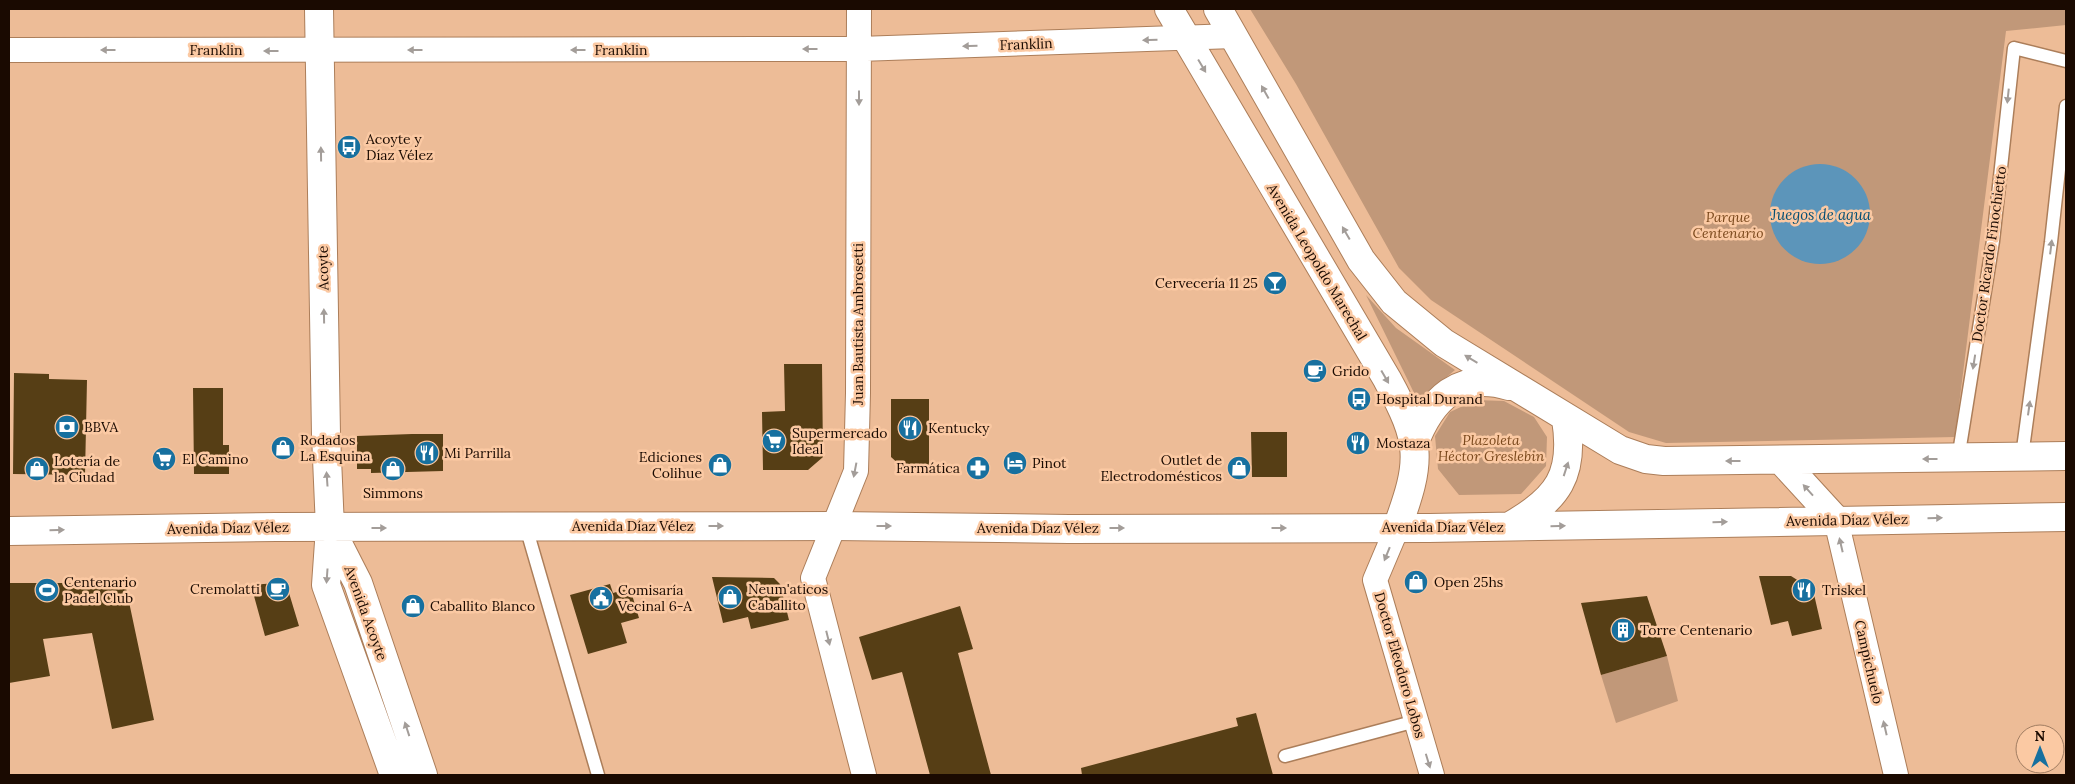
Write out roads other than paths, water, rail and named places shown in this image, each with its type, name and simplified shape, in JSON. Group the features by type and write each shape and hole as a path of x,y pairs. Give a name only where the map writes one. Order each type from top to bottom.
{"main road":[{"name":"Acoyte","path":"319,9 326,443 330,528"},
{"name":"Avenida Leopoldo Marechal","path":"1169,9 1387,380 1405,414 1414,444 1413,482 1397,528"},
{"path":"1218,9 1370,275 1394,302 1444,343 1566,419 1620,450 1646,460 2066,456"},
{"path":"1414,444 1422,425 1435,404 1448,393 1461,386 1489,382 1527,393"},
{"path":"1509,527 1542,505 1561,481 1567,469 1569,453 1566,419"},
{"path":"1782,460 1836,520"},
{"name":"Avenida Díaz Vélez","path":"9,531 835,526 1397,528 2066,516"},
{"name":"Avenida Acoyte","path":"330,528 326,585 394,775"},
{"name":"Avenida Acoyte","path":"330,528 358,583 422,775"}],"street":[{"name":"Juan Bautista Ambrosetti","path":"858,9 858,431 856,471 813,578 864,775"},
{"name":"Franklin","path":"9,50 859,49 1234,36"},
{"name":"Campichuelo","path":"1836,520 1896,775"},
{"name":"Doctor Eleodoro Lobos","path":"1397,528 1375,580 1432,775"}],"lane":[{"name":"Doctor Ricardo Finochietto","path":"1958,458 1993,241 2014,48 2066,61"},
{"path":"2022,456 2051,242 2066,106"},
{"path":"526,527 598,775"},
{"path":"1285,756 1416,721"}],"water":[{"name":"Juegos de agua","path":"1820,164 1839,167 1856,178 1867,195 1870,214 1867,233 1856,250 1839,261 1820,264 1801,261 1784,250 1773,233 1770,214 1773,195 1784,178 1801,167"}],"place":[{"name":"Acoyte y Díaz Vélez","path":"349,147"},
{"name":"Cervecería 11 25","path":"1275,283"},
{"name":"Grido","path":"1315,371"},
{"name":"Hospital Durand","path":"1359,399"},
{"name":"BBVA","path":"67,427"},
{"name":"Kentucky","path":"910,428"},
{"name":"Supermercado Ideal","path":"774,441"},
{"name":"Mostaza","path":"1358,443"},
{"name":"Rodados La Esquina","path":"283,448"},
{"name":"Mi Parrilla","path":"427,453"},
{"name":"El Camino","path":"164,459"},
{"name":"Pinot","path":"1015,463"},
{"name":"Ediciones Colihue","path":"720,465"},
{"name":"Farmática","path":"978,468"},
{"name":"Outlet de Electrodomésticos","path":"1239,468"},
{"name":"Lotería de la Ciudad","path":"37,469"},
{"name":"Simmons","path":"393,469"},
{"name":"Open 25hs","path":"1416,582"},
{"name":"Cremolatti","path":"278,589"},
{"name":"Centenario Padel Club","path":"47,590"},
{"name":"Triskel","path":"1804,590"},
{"name":"Neum'aticos Caballito","path":"730,597"},
{"name":"Comisaría Vecinal 6-A","path":"601,598"},
{"name":"Caballito Blanco","path":"413,606"},
{"name":"Torre Centenario","path":"1623,630"}],"park label":[{"name":"Parque Centenario","path":"1728,226"},
{"name":"Plazoleta Héctor Greslebin","path":"1491,448"}]}
